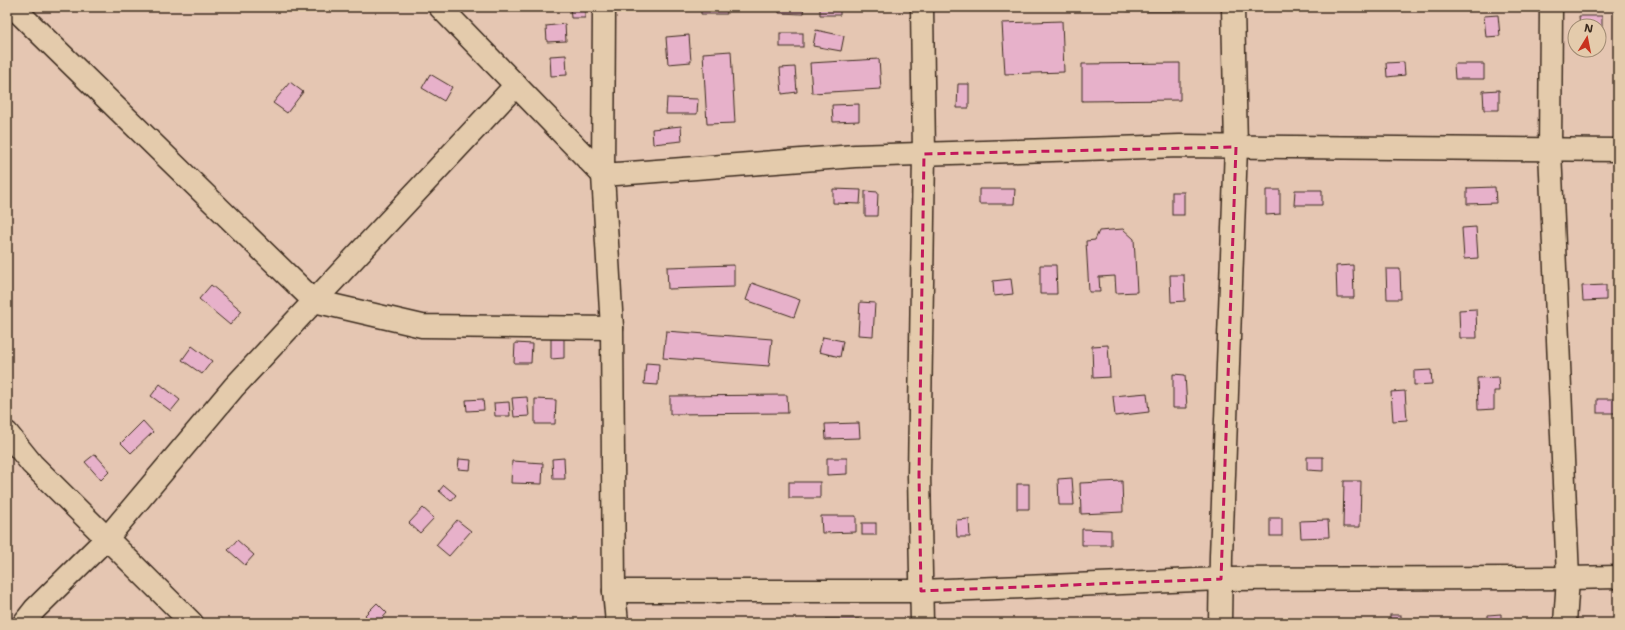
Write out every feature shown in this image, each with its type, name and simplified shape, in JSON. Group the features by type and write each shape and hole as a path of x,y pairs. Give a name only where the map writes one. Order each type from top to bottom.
{"street":[{"path":"13,7 314,301 422,326 612,328"},
{"path":"440,7 603,175"},
{"path":"604,7 603,175 612,328 614,591 617,623"},
{"path":"922,7 924,154 919,474 922,623"},
{"path":"1220,623 1236,147 1233,7"},
{"path":"1551,7 1550,150 1568,578 1566,623"},
{"path":"24,623 35,609 107,538 234,388 516,85"},
{"path":"603,175 855,156 1180,146 1618,150"},
{"path":"7,433 32,464 192,623"},
{"path":"614,591 921,591 1221,579 1618,577"}],"highlighted area":[{"path":"1236,147 1221,579 921,591 919,475 924,154"}],"building":[{"path":"570,7 585,7 585,18 571,18"},
{"path":"701,7 726,7 727,14 701,14"},
{"path":"779,7 804,7 803,14 779,13"},
{"path":"820,7 840,7 840,15 820,15"},
{"path":"1127,7 1182,7 1182,11 1127,11"},
{"path":"1498,15 1500,36 1486,37 1484,16"},
{"path":"1579,16 1602,16 1602,18 1579,18"},
{"path":"1062,21 1064,72 1005,74 1002,23"},
{"path":"565,24 566,41 547,42 546,26"},
{"path":"816,30 844,36 841,51 813,46"},
{"path":"780,33 803,33 803,47 780,47"},
{"path":"689,35 691,62 668,64 666,37"},
{"path":"731,51 735,123 707,124 703,53"},
{"path":"566,55 567,75 551,76 550,56"},
{"path":"879,59 881,89 812,93 810,63"},
{"path":"1404,62 1405,75 1387,77 1386,63"},
{"path":"1180,63 1180,100 1082,101 1082,64"},
{"path":"1454,64 1484,64 1484,79 1455,79"},
{"path":"795,67 797,92 782,94 780,68"},
{"path":"430,74 452,87 444,101 422,88"},
{"path":"290,82 303,92 287,113 273,103"},
{"path":"958,84 969,84 969,108 957,108"},
{"path":"1499,90 1499,110 1484,110 1483,91"},
{"path":"667,98 698,99 697,114 666,114"},
{"path":"859,104 859,121 833,122 832,105"},
{"path":"681,126 682,141 653,144 652,129"},
{"path":"1495,187 1496,203 1467,204 1467,188"},
{"path":"833,189 861,190 860,204 833,203"},
{"path":"979,189 1015,189 1014,204 979,204"},
{"path":"1266,190 1280,190 1280,214 1266,215"},
{"path":"1295,190 1322,190 1322,205 1294,205"},
{"path":"865,191 878,192 877,216 865,216"},
{"path":"1172,192 1184,192 1184,215 1172,215"},
{"path":"1476,227 1478,258 1464,259 1462,228"},
{"path":"1123,229 1134,239 1137,292 1116,293 1115,276 1099,277 1100,292 1089,292 1086,241 1095,240 1099,231"},
{"path":"734,265 734,287 668,289 667,267"},
{"path":"1040,265 1056,265 1057,294 1040,294"},
{"path":"1353,265 1354,298 1337,298 1336,266"},
{"path":"1386,269 1400,269 1401,299 1387,299"},
{"path":"1170,275 1184,275 1185,301 1171,302"},
{"path":"1011,279 1013,294 994,296 993,281"},
{"path":"752,283 800,300 794,317 746,300"},
{"path":"211,285 242,311 230,325 199,299"},
{"path":"1606,285 1606,300 1583,301 1582,286"},
{"path":"860,302 875,303 873,336 858,335"},
{"path":"1476,309 1477,338 1460,338 1459,310"},
{"path":"666,331 772,339 769,366 663,358"},
{"path":"823,337 843,341 840,357 819,352"},
{"path":"551,339 564,339 564,358 551,359"},
{"path":"515,343 532,344 531,363 514,363"},
{"path":"1108,345 1110,377 1093,378 1092,346"},
{"path":"192,346 212,361 202,374 182,360"},
{"path":"646,363 659,364 658,385 644,384"},
{"path":"1431,370 1432,384 1414,385 1414,371"},
{"path":"1173,374 1185,375 1187,408 1173,408"},
{"path":"1498,377 1499,391 1494,391 1494,409 1478,410 1477,378"},
{"path":"160,384 180,400 171,411 151,396"},
{"path":"1405,391 1407,420 1393,421 1391,392"},
{"path":"1147,393 1149,412 1115,416 1113,396"},
{"path":"787,395 788,413 670,414 670,396"},
{"path":"527,397 529,416 514,417 512,398"},
{"path":"483,399 484,410 467,411 466,400"},
{"path":"535,399 556,400 555,424 535,424"},
{"path":"1597,399 1618,399 1618,413 1597,413"},
{"path":"509,402 510,416 495,416 494,403"},
{"path":"143,421 153,432 131,453 121,443"},
{"path":"859,423 860,438 826,439 825,424"},
{"path":"95,454 110,471 101,480 85,462"},
{"path":"1307,457 1323,457 1323,471 1307,470"},
{"path":"564,458 565,479 553,479 552,459"},
{"path":"827,458 847,458 847,474 827,475"},
{"path":"459,459 471,460 470,470 458,469"},
{"path":"512,461 543,463 542,484 511,483"},
{"path":"1072,478 1074,505 1059,505 1058,479"},
{"path":"1122,481 1123,512 1081,514 1080,483"},
{"path":"1344,481 1361,481 1360,527 1343,527"},
{"path":"789,482 820,482 820,498 789,498"},
{"path":"1017,484 1029,484 1029,509 1017,509"},
{"path":"444,485 456,495 451,501 439,491"},
{"path":"423,508 434,518 420,533 409,523"},
{"path":"821,516 856,516 856,532 822,533"},
{"path":"1270,518 1282,518 1282,536 1270,536"},
{"path":"969,519 970,537 957,537 956,520"},
{"path":"457,520 471,531 449,556 436,545"},
{"path":"1328,520 1329,537 1301,538 1300,521"},
{"path":"862,523 876,523 876,535 862,535"},
{"path":"1082,529 1111,530 1111,545 1082,545"},
{"path":"237,540 254,555 245,565 228,550"},
{"path":"377,603 387,613 378,623 372,623 365,615"},
{"path":"1501,614 1501,623 1488,623 1488,615"},
{"path":"1390,615 1401,615 1401,623 1390,623"},
{"path":"826,619 859,619 859,623 827,623"}]}
